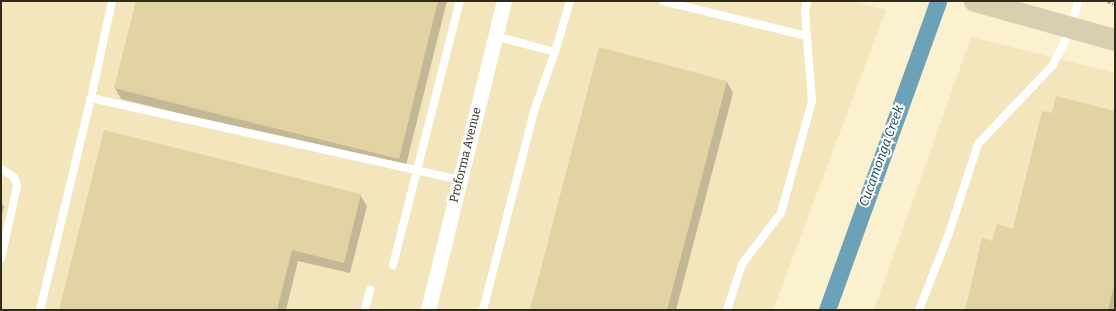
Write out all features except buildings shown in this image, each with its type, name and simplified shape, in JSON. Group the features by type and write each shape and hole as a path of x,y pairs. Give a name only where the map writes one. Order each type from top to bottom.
{"street":[{"name":"Proforma Avenue","path":"430,310 504,1"},
{"path":"980,2 1115,40"}],"lane":[{"path":"40,310 91,98 112,1"},
{"path":"393,265 460,1"},
{"path":"483,310 534,111 555,52 570,1"},
{"path":"663,1 807,36"},
{"path":"727,310 742,264 781,213 812,101 804,13 807,1"},
{"path":"920,310 948,236 978,144 1054,65 1072,28 1078,1"},
{"path":"495,36 555,52"},
{"path":"91,98 460,180"},
{"path":"1,169 14,177 17,186 1,258"},
{"path":"366,310 370,290"}],"path":[{"path":"1108,1 1113,4"}],"shaded area":[{"path":"1,1 852,1 886,10 773,310 1,310"},
{"path":"971,37 1115,73 1115,310 874,310"}],"waterway":[{"name":"Cucamonga Creek","path":"827,310 938,1"}]}
